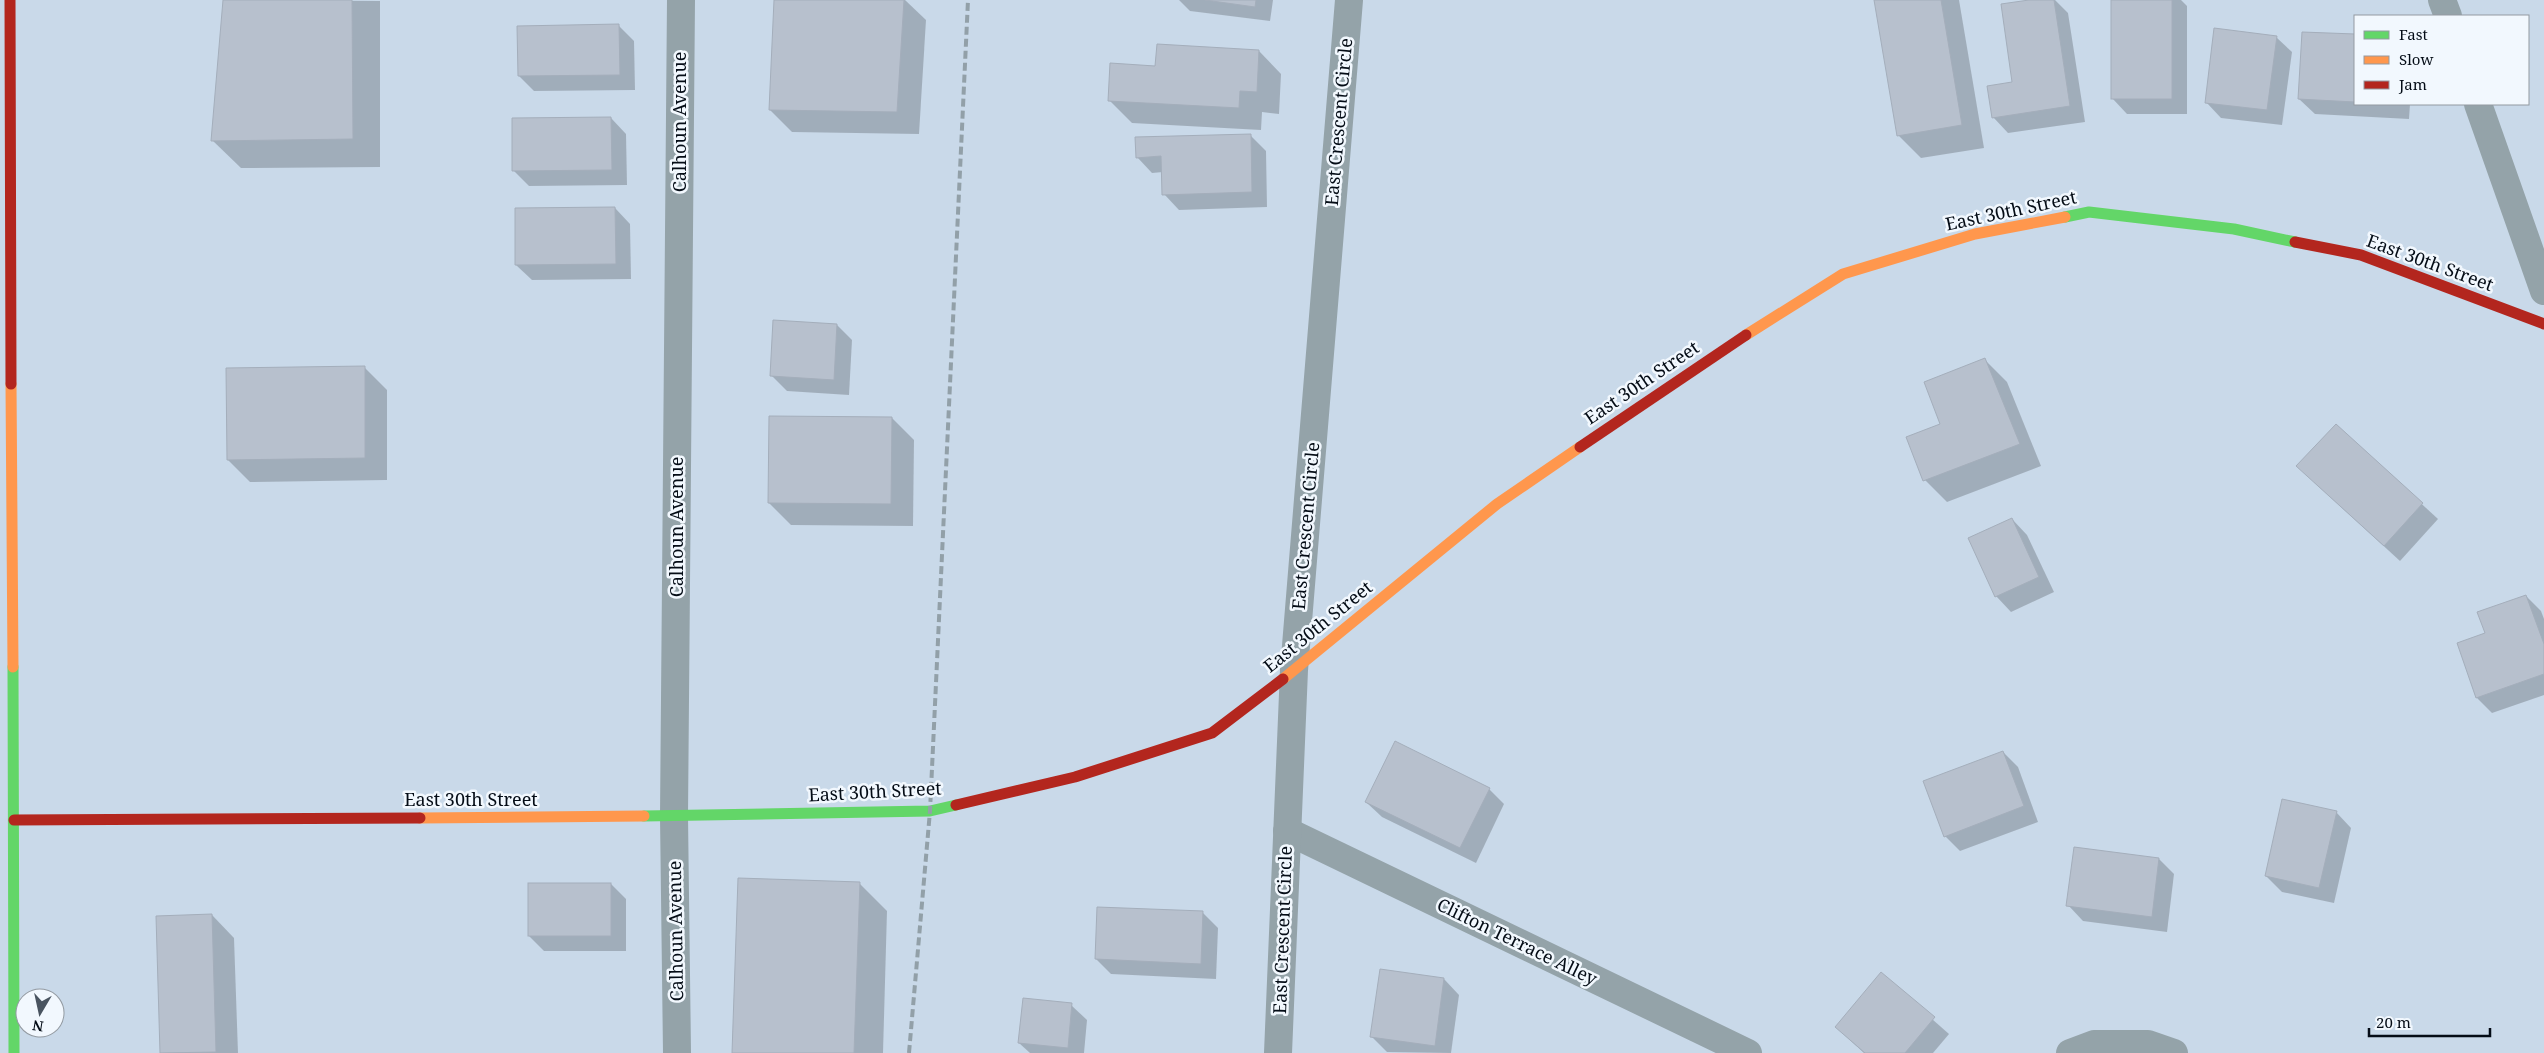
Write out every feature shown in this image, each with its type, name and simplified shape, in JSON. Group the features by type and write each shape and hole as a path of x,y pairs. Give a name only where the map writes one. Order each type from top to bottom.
{"main road":[{"path":"10,0 14,1053"},
{"name":"East 30th Street","path":"14,820 674,816 930,811 1075,776 1212,733 1294,670 1496,504 1693,369 1843,274 1975,234 2089,212 2234,229 2361,255 2544,324"}],"street":[{"name":"Calhoun Avenue","path":"677,1053 674,816 681,0"},
{"name":"East Crescent Circle","path":"1278,1053 1294,670 1349,0"},
{"path":"2442,0 2448,15"},
{"path":"2478,105 2544,290"},
{"name":"Clifton Terrace Alley","path":"1287,831 1748,1053"},
{"path":"2070,1053 2094,1044 2148,1044 2174,1053"}],"building":[{"path":"223,0 352,0 353,139 211,141"},
{"path":"774,0 904,0 897,112 769,110"},
{"path":"1205,0 1256,0 1255,7"},
{"path":"1874,0 1941,0 1962,125 1897,136"},
{"path":"2029,0 2054,0 2070,106 1992,118 1987,86 2012,82 2001,4"},
{"path":"2111,0 2172,0 2172,99 2111,99"},
{"path":"619,24 620,75 518,76 517,26"},
{"path":"2214,28 2277,36 2267,110 2205,103"},
{"path":"2302,32 2354,34 2354,102 2298,99"},
{"path":"1157,44 1259,50 1257,92 1240,91 1239,108 1108,101 1110,63 1155,66"},
{"path":"611,117 612,170 512,171 512,118"},
{"path":"1251,134 1252,192 1162,195 1161,156 1136,158 1135,137"},
{"path":"615,207 616,264 515,265 515,208"},
{"path":"773,320 837,324 834,380 770,376"},
{"path":"1985,358 2020,444 1923,481 1906,437 1940,424 1924,382"},
{"path":"365,366 365,458 227,460 226,368"},
{"path":"769,416 892,417 891,504 768,503"},
{"path":"2336,424 2423,503 2384,546 2296,466"},
{"path":"2012,518 2039,577 1995,597 1968,538"},
{"path":"2526,595 2544,644 2544,674 2476,698 2457,643 2485,633 2477,612"},
{"path":"1395,741 1490,788 1460,848 1365,802"},
{"path":"2003,751 2024,806 1944,837 1923,781"},
{"path":"2282,799 2337,811 2319,888 2265,876"},
{"path":"2074,847 2159,858 2152,917 2066,906"},
{"path":"738,878 860,882 854,1053 732,1053"},
{"path":"528,883 611,883 611,936 528,936"},
{"path":"1097,907 1203,911 1201,964 1095,959"},
{"path":"212,914 216,1052 160,1053 156,916"},
{"path":"1380,969 1444,978 1435,1046 1370,1037"},
{"path":"1881,972 1935,1017 1905,1053 1865,1053 1835,1027"},
{"path":"1023,998 1072,1003 1068,1048 1018,1043"}],"railway":[{"path":"909,1053 930,811 968,0"}],"traffic: fast":[{"path":"2065,217 2089,212 2234,229 2295,242"},
{"path":"13,667 14,1053"},
{"path":"644,816 930,811 956,805"}],"traffic: slow":[{"path":"1746,335 1843,274 1975,234 2065,217"},
{"path":"11,384 13,667"},
{"path":"1283,679 1497,504 1580,447"},
{"path":"420,818 644,816"}],"traffic: jam":[{"path":"10,0 11,384"},
{"path":"2295,242 2361,255 2544,324"},
{"path":"1580,447 1746,335"},
{"path":"956,805 1075,777 1212,733 1283,679"},
{"path":"14,820 420,818"}]}
